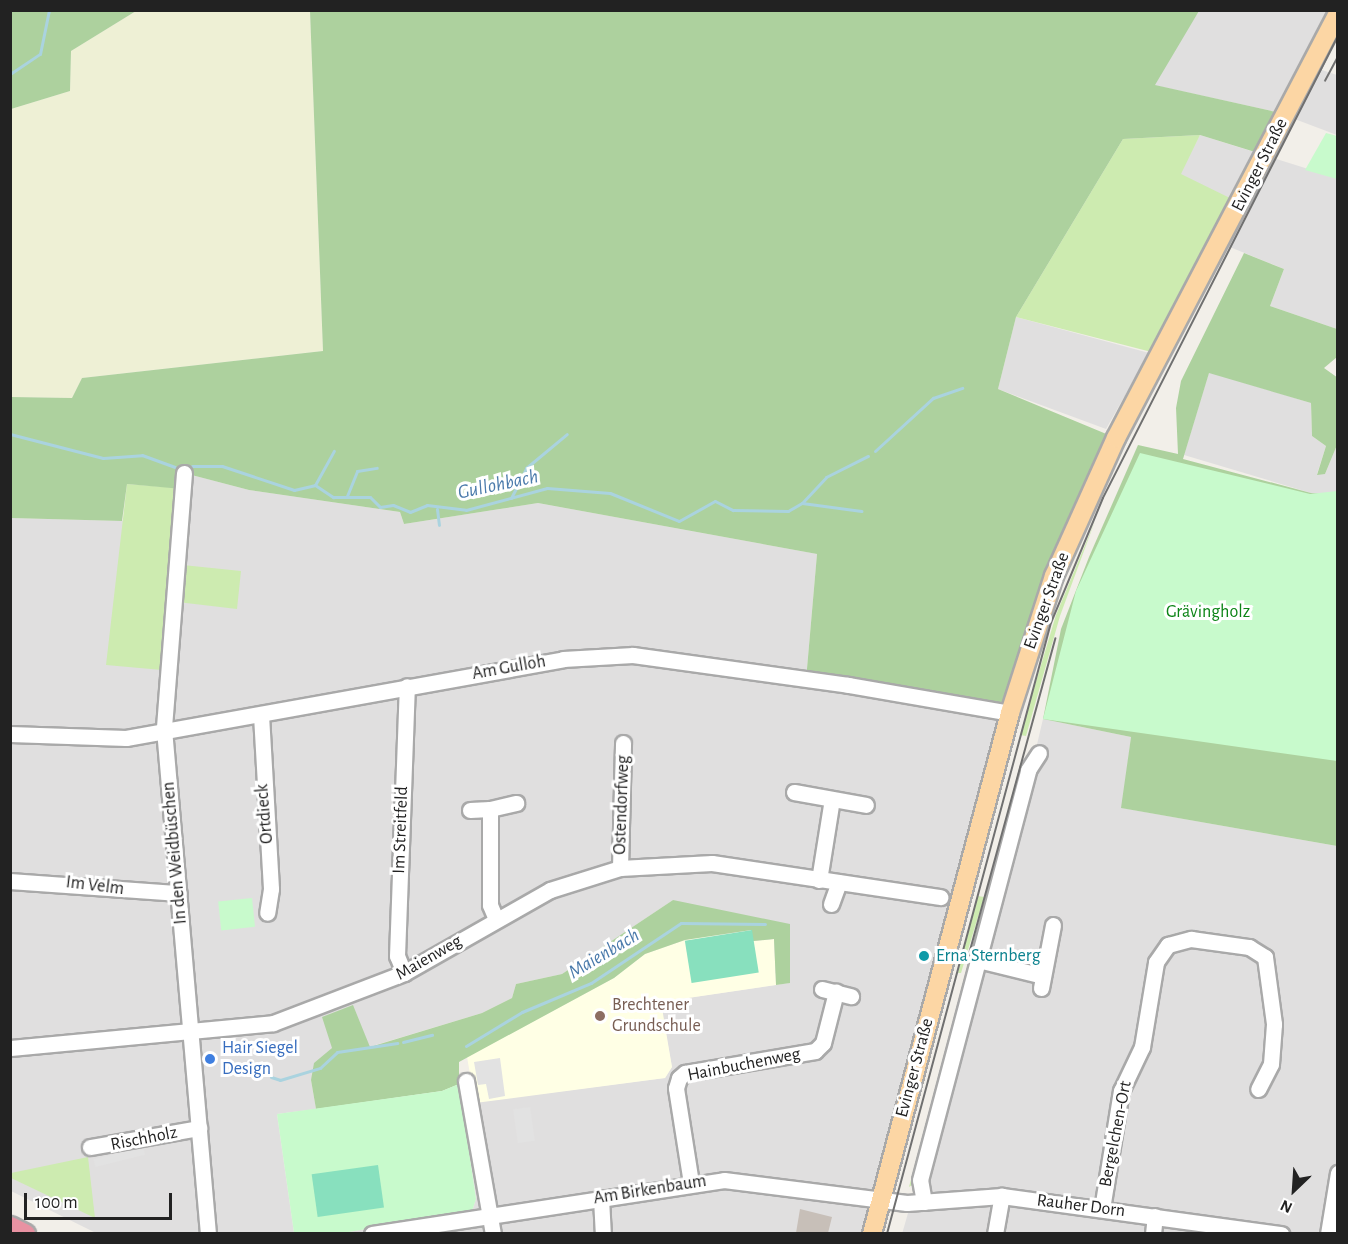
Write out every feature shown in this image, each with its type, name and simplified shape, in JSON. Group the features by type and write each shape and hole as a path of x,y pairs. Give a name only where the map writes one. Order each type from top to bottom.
{"highway":[{"path":"10,1227 24,1233"}],"main road":[{"name":"Evinger Straße","path":"872,1233 1010,713 1047,597 1088,496 1338,13"}],"street":[{"name":"In den Weidbüschen","path":"184,473 164,729 208,1233"},
{"name":"Am Gulloh","path":"10,734 104,740 261,715 406,686 563,659 633,655 1010,713"},
{"name":"Im Streitfeld","path":"404,973 397,956 406,686"},
{"name":"Ortdieck","path":"261,715 271,889 267,913"},
{"name":"Ostendorfweg","path":"621,868 623,743"},
{"name":"Evinger Straße","path":"924,1203 920,1180 1028,770 1039,753"},
{"path":"794,792 866,805"},
{"path":"819,880 832,799"},
{"path":"470,810 490,809 516,803"},
{"path":"490,809 490,905 496,919"},
{"name":"Maienweg","path":"10,1047 91,1037 191,1034 273,1023 404,973 550,890 621,868 697,862 939,897"},
{"name":"Im Velm","path":"10,881 179,893"},
{"path":"831,904 839,882"},
{"path":"978,960 1042,982 1053,925"},
{"name":"Bergelchen-Ort","path":"1102,1209 1121,1091 1142,1047 1156,962 1168,945 1191,939 1249,947 1264,957 1274,1024 1271,1064 1258,1089"},
{"name":"Hainbuchenweg","path":"691,1183 675,1088 679,1078 685,1073 815,1051 823,1043 836,992"},
{"path":"466,1081 493,1233"},
{"name":"Rischholz","path":"90,1147 199,1128"},
{"path":"1328,1233 1338,1173"},
{"name":"Am Birkenbaum","path":"372,1233 691,1183 724,1180 881,1199"},
{"name":"Rauher Dorn","path":"881,1199 924,1203 1002,1196 1281,1233"},
{"path":"995,1233 1002,1196"},
{"path":"601,1197 603,1233"},
{"path":"1153,1233 1155,1215"}],"shaded area":[{"path":"136,11 310,11 323,351 82,378 72,398 11,397 11,109 70,91 71,51"},
{"path":"1199,11 1336,11 1316,68 1337,75 1337,135 1276,112 1153,85"},
{"path":"1200,135 1337,178 1337,329 1270,306 1284,269 1215,241 1180,174"},
{"path":"1016,317 1149,353 1106,429 998,389"},
{"path":"1209,372 1311,403 1312,436 1326,446 1317,474 1325,474 1337,445 1337,495 1311,493 1184,455"},
{"path":"184,473 249,490 400,512 404,524 538,503 817,554 806,680 1010,713 954,894 834,881 951,905 864,1233 343,1233 472,1211 476,1199 462,1104 665,1078 672,1067 660,1002 789,983 673,900 562,974 516,984 512,998 482,1013 369,1047 332,1048 311,1080 316,1109 277,1114 294,1233 96,1233 11,1191 11,518 122,521"},
{"path":"1043,719 1131,737 1122,808 1337,846 1337,1233 902,1234 1012,851"},
{"name":"Brechtener Grundschule","path":"752,930 754,941 774,939 776,985 661,1002 672,1067 665,1078 475,1103 467,1057 614,978 645,954 685,940"},
{"path":"500,1058 505,1096 489,1099 486,1084 478,1085 474,1062"},
{"path":"530,1107 535,1141 518,1143 513,1109"},
{"path":"143,1147 145,1155 95,1167 94,1159"}],"green space":[{"path":"11,10 136,11 71,51 70,91 11,109"},
{"path":"310,11 1199,11 1155,85 1276,112 1255,152 1200,135 1123,139 1016,317 998,389 1116,438 1010,713 806,680 817,554 538,503 404,524 400,512 249,490 184,473 182,489 127,484 122,521 11,518 11,397 72,398 82,378 323,351"},
{"path":"1326,133 1337,136 1337,179 1305,170"},
{"path":"1200,135 1181,174 1234,200 1163,355 1016,317 1123,139"},
{"name":"Grävingholz","path":"1244,253 1284,269 1270,306 1337,329 1337,357 1324,368 1338,378 1337,445 1325,474 1317,475 1326,446 1312,436 1311,403 1209,373 1183,459 1311,493 1337,495 1337,846 1121,808 1131,737 1043,719 1061,629 1089,557 1138,445 1178,454 1176,408 1181,381"},
{"name":"Grävingholz","path":"1140,453 1310,494 1337,491 1337,761 1043,719 1076,591"},
{"path":"127,484 178,488 173,564 241,571 237,609 169,601 162,670 106,665"},
{"path":"1095,521 1060,616 1026,736 1020,735 1056,615"},
{"path":"970,894 897,1181 893,1180"},
{"path":"978,896 984,897 961,973 958,973"},
{"path":"252,898 255,927 221,930 218,902"},
{"path":"673,900 790,924 790,983 776,985 774,939 753,941 751,930 685,940 645,954 614,978 459,1062 459,1084 442,1091 316,1109 311,1080 314,1063 332,1048 322,1017 353,1005 370,1047 482,1013 512,998 516,984 562,974"},
{"path":"987,907 915,1183 909,1187 961,992"},
{"path":"752,930 759,972 692,983 685,941"},
{"path":"459,1084 476,1199 472,1211 343,1233 294,1233 277,1114 442,1091"},
{"path":"88,1157 95,1218 11,1178 11,1173"},
{"path":"378,1165 384,1208 318,1217 312,1174"}],"building":[{"path":"800,1209 832,1217 828,1233 796,1233"}],"waterway":[{"path":"10,74 40,54 49,10"},
{"name":"Gullohbach","path":"875,451 933,398 962,388"},
{"name":"Gullohbach","path":"10,434 103,458 142,455 175,467"},
{"path":"511,498 526,468 567,434"},
{"path":"315,485 334,451"},
{"name":"Gullohbach","path":"192,466 222,466 294,490 315,485 333,497 370,497 380,507 393,505 410,512 427,505 466,510 547,488 610,493 679,521 715,501 733,510 788,511 802,503 826,477 868,456"},
{"path":"347,496 357,471 377,468"},
{"path":"802,503 861,511"},
{"path":"437,509 439,525"},
{"name":"Maienbach","path":"466,1046 522,1012 591,983 681,923 765,924"},
{"name":"Maienbach","path":"403,1042 432,1035"},
{"name":"Maienbach","path":"271,1077 280,1080 320,1068 337,1052 397,1043"}],"tram line":[{"path":"887,1234 1051,623 1103,498 1338,36"},
{"path":"1325,81 1338,57"},
{"path":"968,958 1055,639"}],"place":[{"name":"Erna Sternberg","path":"924,956"},
{"name":"Brechtener Grundschule","path":"600,1016"},
{"name":"Hair Siegel Design","path":"210,1059"}]}
